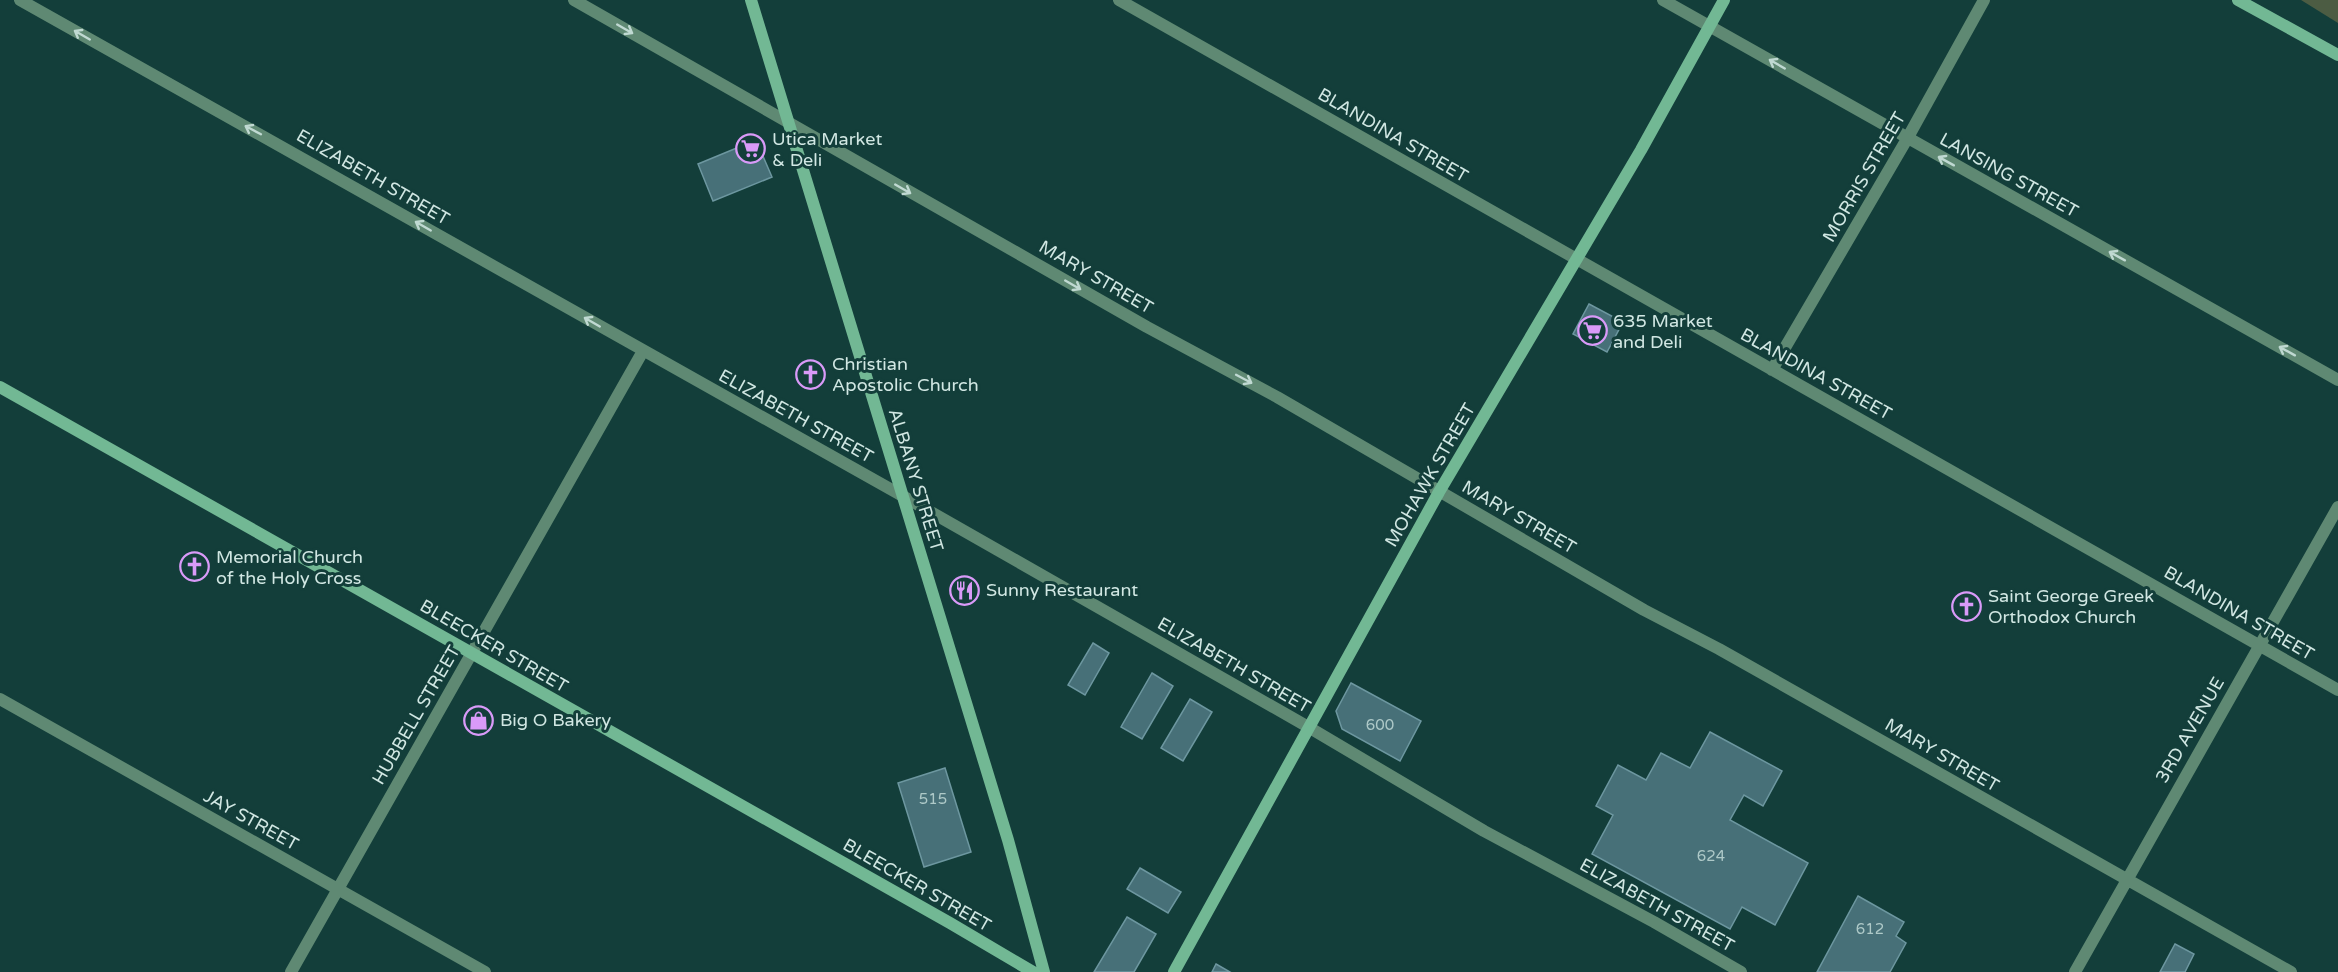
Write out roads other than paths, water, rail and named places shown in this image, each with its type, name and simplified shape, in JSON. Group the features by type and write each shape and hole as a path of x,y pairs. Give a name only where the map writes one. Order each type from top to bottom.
{"street":[{"name":"ELIZABETH STREET","path":"20,0 901,495 1484,831 1654,922 1741,972"},
{"name":"MARY STREET","path":"574,0 1147,327 1277,397 1644,610 1719,649 2291,972"},
{"name":"ALBANY STREET","path":"751,0 1008,840 1044,972"},
{"name":"BLANDINA STREET","path":"1119,0 2338,690"},
{"name":"LANSING STREET","path":"1663,0 2338,380"},
{"name":"MOHAWK STREET","path":"1174,972 1439,492 1641,150 1724,0"},
{"name":"MORRIS STREET","path":"1772,370 1907,139 1984,0"},
{"path":"2238,0 2338,55"},
{"name":"HUBBELL STREET","path":"291,972 643,351"},
{"name":"BLEECKER STREET","path":"0,387 1033,972"},
{"name":"3RD AVENUE","path":"2074,972 2338,507"},
{"name":"JAY STREET","path":"0,699 485,972"}],"place":[{"name":"Utica Market & Deli","path":"751,149"},
{"name":"635 Market and Deli","path":"1592,331"},
{"name":"Christian Apostolic Church","path":"811,374"},
{"name":"Memorial Church of the Holy Cross","path":"195,567"},
{"name":"Sunny Restaurant","path":"965,590"},
{"name":"Saint George Greek Orthodox Church","path":"1967,606"},
{"name":"Big O Bakery","path":"479,720"}]}
